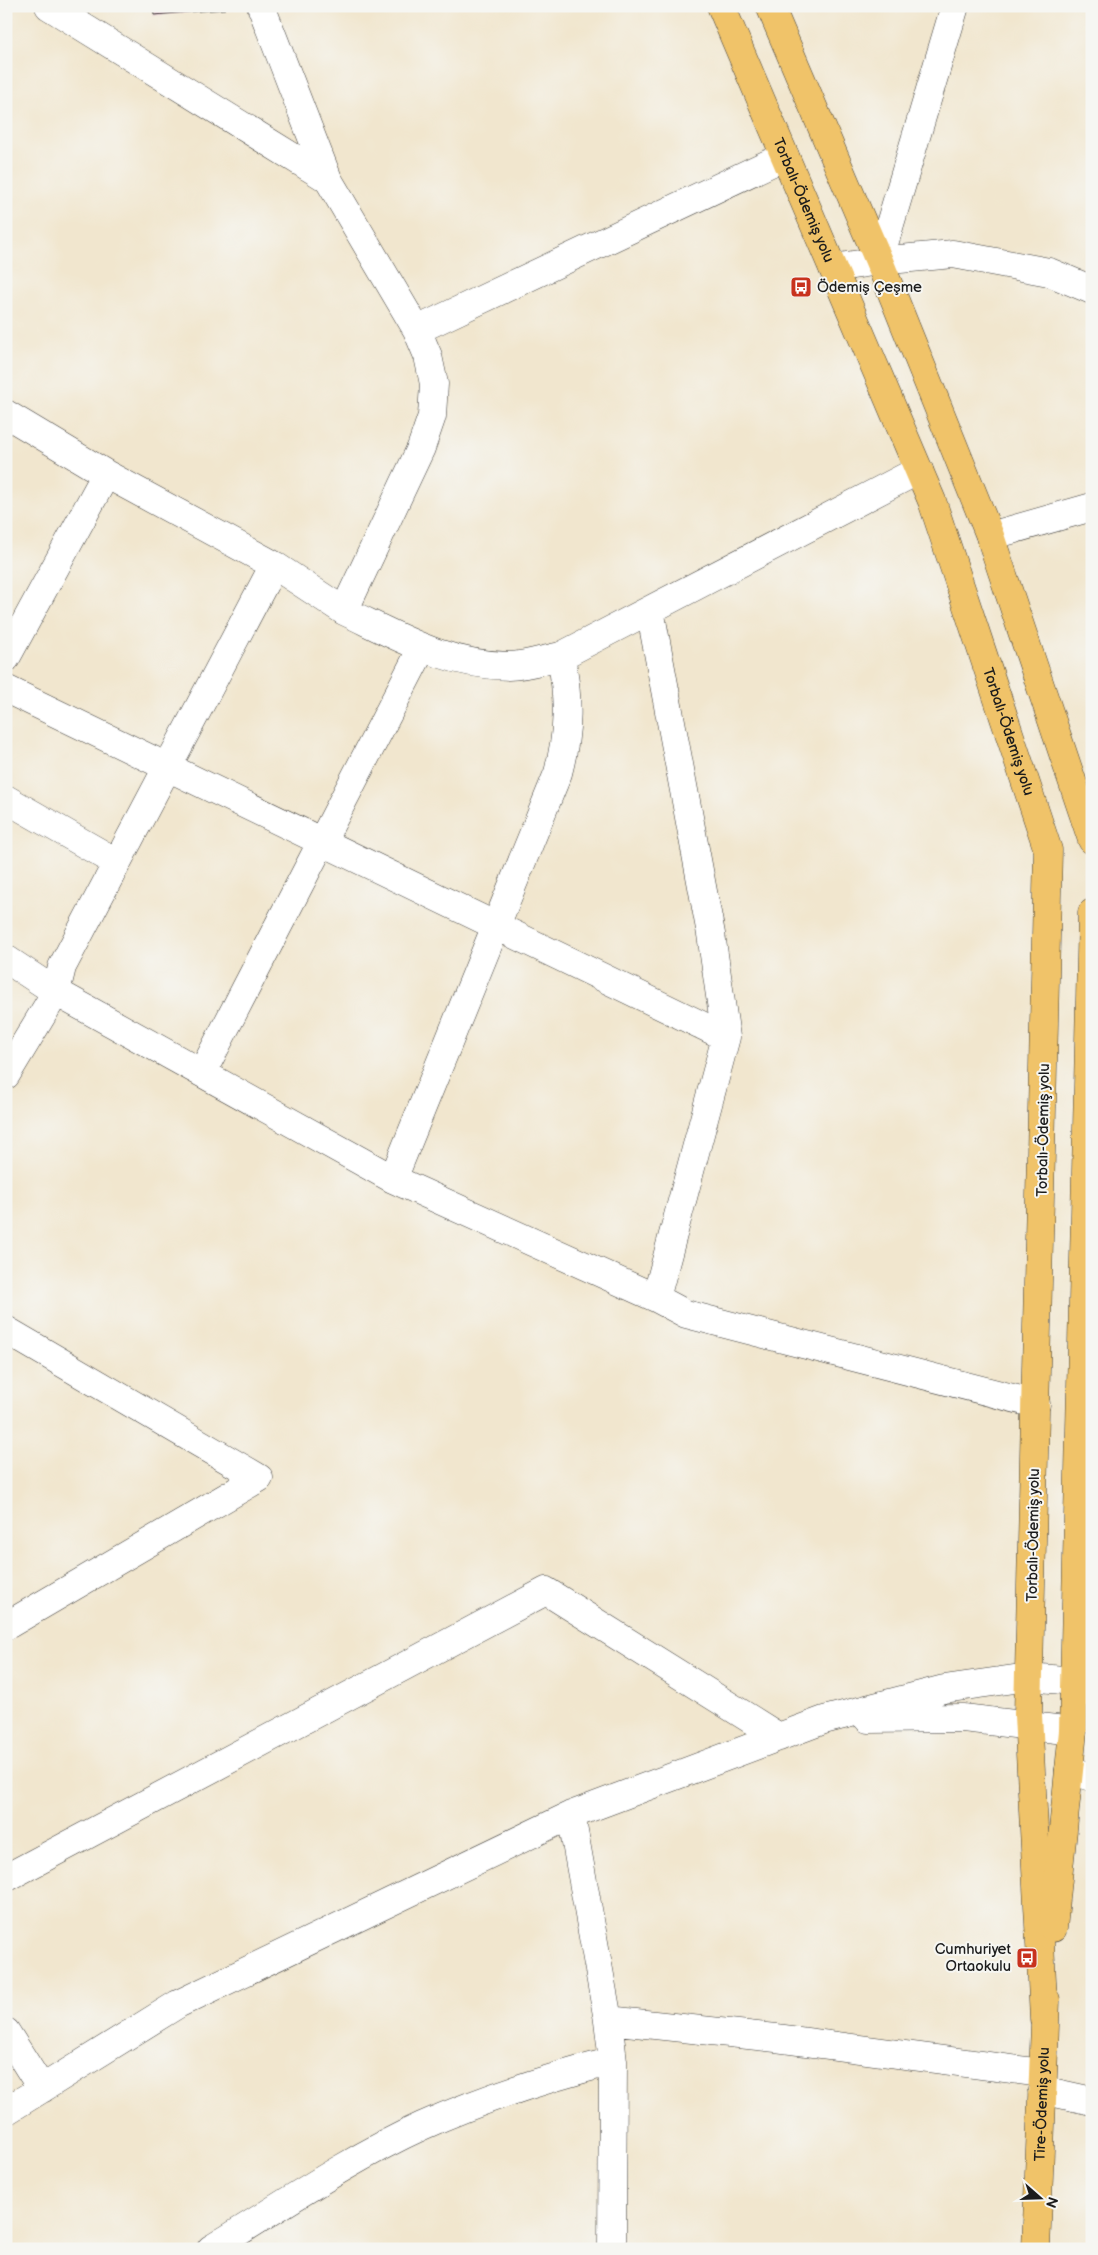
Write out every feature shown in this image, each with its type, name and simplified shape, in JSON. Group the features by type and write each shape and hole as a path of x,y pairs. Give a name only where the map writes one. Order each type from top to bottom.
{"main road":[{"name":"Torbalı-Ödemiş yolu","path":"721,6 932,501 1048,850 1029,1677 1029,1727 1044,2019"},
{"path":"770,6 879,261 990,536 1092,840"},
{"path":"1044,2019 1080,1774 1072,1731 1087,1352 1092,913"},
{"name":"Tire-Ödemiş yolu","path":"1036,2249 1044,2019"}],"street":[{"path":"49,6 328,179"},
{"path":"262,6 328,179 417,330 428,356 434,384 432,416 421,448 344,611"},
{"path":"879,261 955,6"},
{"path":"417,330 785,156"},
{"path":"833,268 879,261 953,254 1049,272 1092,290"},
{"path":"6,414 106,474 274,565 344,611 422,648 465,662 511,666 561,656 919,470"},
{"path":"6,658 106,474"},
{"path":"990,536 1092,507"},
{"path":"6,1075 56,992 62,967 166,765 274,565"},
{"path":"650,610 711,934 726,1037 656,1298"},
{"path":"202,1073 422,648"},
{"path":"392,1179 558,773 565,746 568,719 567,687 561,656"},
{"path":"6,689 726,1037"},
{"path":"6,799 116,862"},
{"path":"6,959 56,992 392,1179 656,1298 686,1314 1036,1404"},
{"path":"6,1330 259,1478 6,1626"},
{"path":"6,1878 546,1591 779,1737"},
{"path":"6,2111 178,2004 571,1815 824,1720 944,1688 1029,1677 1074,1681"},
{"path":"824,1720 963,1718 1072,1731"},
{"path":"571,1815 608,2020 612,2061 612,2249"},
{"path":"608,2020 776,2038 1042,2081 1092,2101"},
{"path":"6,2032 42,2089"},
{"path":"211,2249 336,2172 421,2127 513,2089 612,2061"}],"building":[{"path":"153,6 225,6 225,9 154,15"}],"place":[{"name":"Ödemiş Çeşme","path":"801,287"},
{"name":"Cumhuriyet Ortaokulu","path":"1027,1958"}]}
